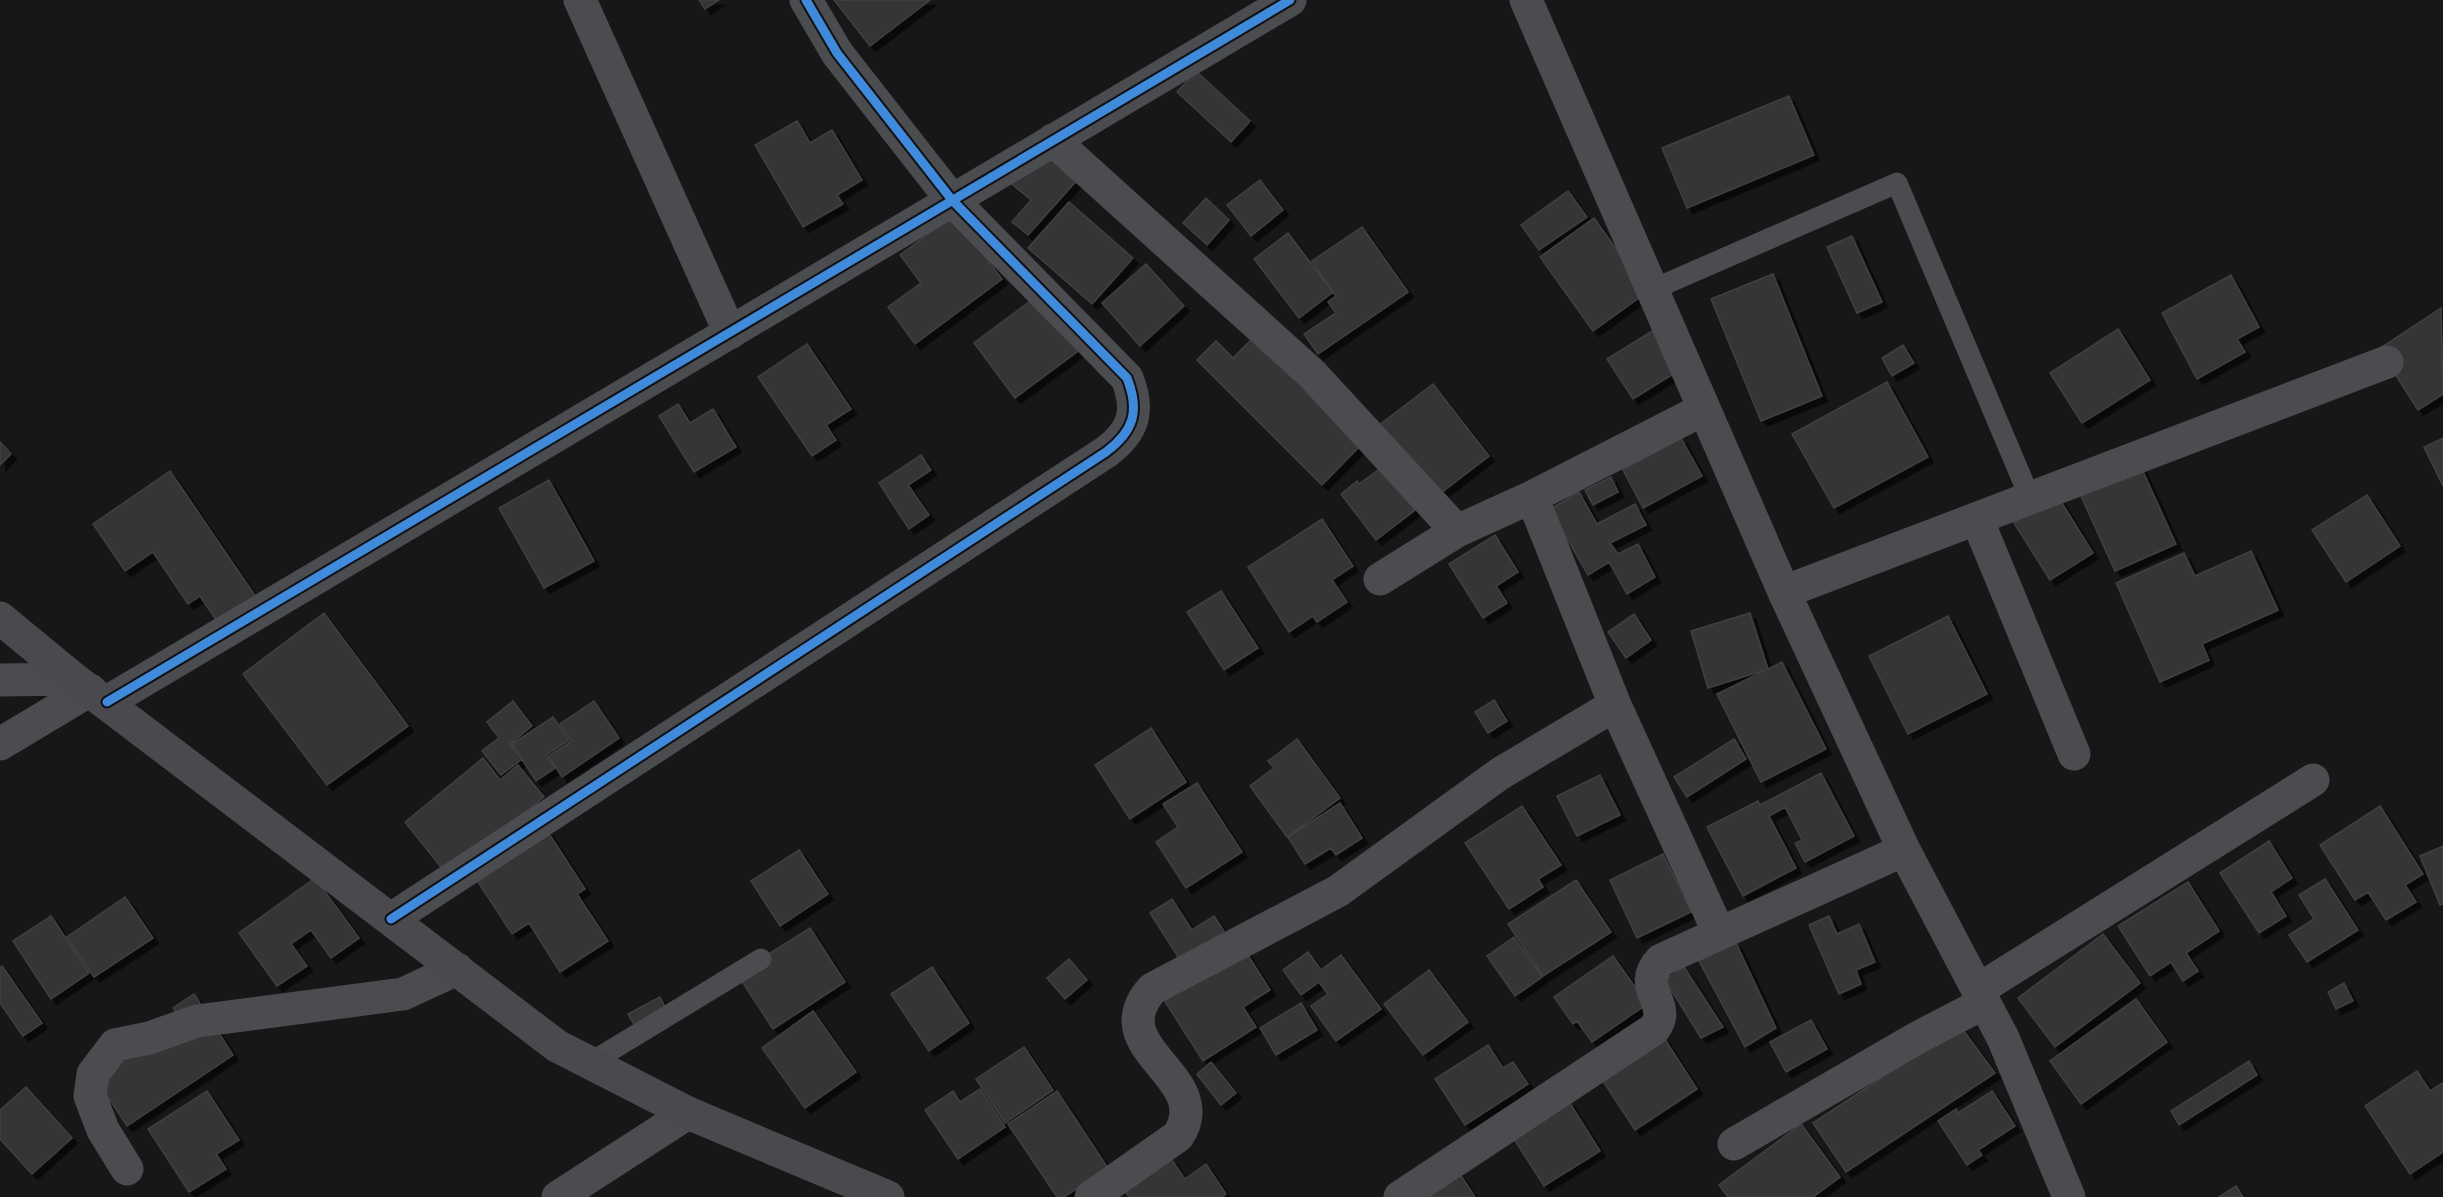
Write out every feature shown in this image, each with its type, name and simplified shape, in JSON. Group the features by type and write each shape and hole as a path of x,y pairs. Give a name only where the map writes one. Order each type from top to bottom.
{"main road":[{"path":"0,618 90,690 557,1046 688,1113 888,1197"}],"street":[{"path":"580,0 730,333"},
{"path":"391,919 1120,442 1129,428 1134,411 1133,394 1127,378 952,200 837,53 806,0"},
{"path":"0,744 90,690 730,333 1290,0"},
{"path":"1526,0 1650,291 1784,592 1904,850 2003,1038 2068,1197"},
{"path":"1053,140 1311,374 1458,531"},
{"path":"1784,592 2387,362"},
{"path":"1380,579 1458,531 1533,497 1704,409"},
{"path":"1533,497 1615,705 1719,933"},
{"path":"1977,519 2074,754"},
{"path":"0,680 90,690"},
{"path":"1091,1197 1178,1136 1185,1125 1187,1111 1185,1098 1140,1037 1137,1024 1138,1011 1143,999 1152,990 1338,891 1501,773 1615,705"},
{"path":"1734,1144 1917,1038 2313,780"},
{"path":"1400,1197 1654,1029 1658,1024 1660,1012 1650,977 1654,967 1661,960 1904,850"},
{"path":"127,1169 103,1130 90,1096 93,1074 115,1046 149,1038 197,1021 404,994 457,969"},
{"path":"558,1197 688,1113"}],"lane":[{"path":"1650,291 1897,183 2030,498"},
{"path":"590,1063 761,959"}],"building":[{"path":"699,0 719,0 705,9"},
{"path":"834,0 930,0 870,46"},
{"path":"1196,71 1250,121 1231,142 1177,92"},
{"path":"1789,96 1814,155 1687,208 1662,148"},
{"path":"797,121 810,143 832,130 862,180 837,195 843,204 803,227 755,145"},
{"path":"1043,153 1078,179 1028,235 1012,222 1031,200 1004,178"},
{"path":"1260,180 1283,210 1251,236 1227,205"},
{"path":"1568,191 1587,217 1539,250 1521,225"},
{"path":"1206,198 1229,220 1207,245 1183,223"},
{"path":"1069,202 1133,258 1092,304 1028,248"},
{"path":"954,215 1002,279 915,344 888,307 921,283 900,255"},
{"path":"1594,218 1647,292 1593,331 1540,257"},
{"path":"1362,227 1408,292 1318,354 1304,334 1336,313 1328,302 1336,296 1312,261"},
{"path":"1288,233 1333,292 1299,318 1254,259"},
{"path":"1852,236 1882,302 1857,313 1827,247"},
{"path":"1146,264 1184,306 1140,346 1102,303"},
{"path":"1773,274 1822,396 1761,421 1711,299"},
{"path":"2231,275 2259,327 2237,339 2245,352 2197,379 2162,313"},
{"path":"1037,296 1078,351 1015,398 974,343"},
{"path":"2441,308 2443,394 2418,410 2379,349"},
{"path":"1657,328 1683,368 1633,399 1607,359"},
{"path":"2118,329 2150,380 2082,423 2050,373"},
{"path":"1254,337 1363,443 1322,485 1197,360 1216,341 1233,358"},
{"path":"807,344 851,409 826,425 836,440 812,456 758,377"},
{"path":"1903,345 1914,363 1892,376 1882,358"},
{"path":"1887,382 1928,457 1834,508 1792,434"},
{"path":"1433,384 1489,456 1433,499 1378,426"},
{"path":"678,404 690,423 713,409 736,447 694,472 659,416"},
{"path":"1681,438 1702,476 1643,508 1623,470"},
{"path":"2443,438 2443,486 2424,447"},
{"path":"0,442 11,454 0,465"},
{"path":"921,455 931,470 908,485 929,515 909,529 879,483"},
{"path":"1382,467 1415,510 1376,540 1341,494 1357,481 1359,484"},
{"path":"2141,467 2176,544 2115,571 2080,494"},
{"path":"170,471 258,600 220,626 200,596 188,604 153,552 125,571 93,524"},
{"path":"1611,477 1618,492 1593,505 1585,490"},
{"path":"549,480 594,561 544,588 499,508"},
{"path":"1579,492 1597,524 1635,504 1646,525 1610,543 1618,554 1638,544 1655,577 1627,594 1609,562 1588,575 1550,509"},
{"path":"2057,495 2093,553 2050,580 2014,523"},
{"path":"2367,495 2400,546 2346,582 2312,530"},
{"path":"1322,519 1353,566 1332,580 1347,602 1317,622 1313,616 1289,632 1248,567"},
{"path":"1495,535 1518,572 1496,586 1507,603 1483,618 1449,564"},
{"path":"2251,551 2278,610 2202,644 2209,660 2160,682 2116,583 2184,553 2195,576"},
{"path":"1221,591 1258,648 1224,670 1187,612"},
{"path":"324,613 408,726 327,785 243,674"},
{"path":"1750,613 1768,669 1708,688 1691,631"},
{"path":"1634,614 1651,640 1626,658 1608,632"},
{"path":"1948,616 1987,694 1908,734 1869,656"},
{"path":"1782,662 1826,749 1761,782 1717,694"},
{"path":"1494,700 1507,721 1488,733 1475,712"},
{"path":"513,701 532,726 510,744 522,759 501,775 482,751 499,738 487,722"},
{"path":"594,701 619,738 562,777 549,756 572,741 560,724"},
{"path":"553,717 569,740 546,755 555,768 536,781 512,744"},
{"path":"1151,728 1186,782 1130,819 1095,765"},
{"path":"1297,739 1340,798 1287,837 1250,786 1274,768 1268,761"},
{"path":"1734,739 1746,759 1687,797 1674,777"},
{"path":"483,758 500,780 518,765 544,797 448,876 405,822"},
{"path":"1821,773 1854,836 1805,862 1795,843 1802,840 1785,807 1769,816 1796,868 1743,896 1707,827 1758,801 1760,805"},
{"path":"1600,775 1620,815 1577,836 1557,796"},
{"path":"1197,783 1242,852 1186,888 1156,842 1178,827 1163,804"},
{"path":"1340,803 1362,838 1336,855 1331,848 1305,864 1288,837"},
{"path":"1522,806 1561,865 1538,879 1543,887 1509,909 1465,843"},
{"path":"2380,806 2423,874 2405,885 2416,902 2386,920 2368,892 2355,900 2320,845"},
{"path":"546,829 585,889 577,894 608,941 560,972 529,923 512,934 474,876"},
{"path":"2269,841 2292,878 2271,892 2286,916 2259,933 2220,873"},
{"path":"2443,846 2443,904 2440,905 2420,856"},
{"path":"799,850 828,894 780,926 751,881"},
{"path":"1663,854 1691,912 1637,938 1610,880"},
{"path":"315,878 359,938 331,958 311,930 291,944 307,966 277,986 239,933"},
{"path":"2325,879 2358,930 2307,962 2289,935 2314,919 2299,895"},
{"path":"1576,880 1611,932 1543,976 1508,924"},
{"path":"2188,882 2219,931 2186,953 2198,971 2183,981 2171,962 2150,976 2118,926"},
{"path":"125,897 153,938 94,977 67,937"},
{"path":"1172,899 1192,930 1214,916 1224,931 1180,960 1150,913"},
{"path":"51,916 89,973 51,999 13,941"},
{"path":"1829,916 1837,934 1859,924 1875,962 1856,970 1861,984 1839,994 1809,925"},
{"path":"810,928 845,982 773,1029 737,974"},
{"path":"2103,934 2140,983 2055,1047 2018,998"},
{"path":"1514,937 1542,977 1515,996 1487,956"},
{"path":"1736,943 1776,1028 1745,1047 1699,961"},
{"path":"1244,949 1270,990 1243,1007 1256,1027 1203,1061 1164,1000"},
{"path":"1308,952 1321,970 1341,955 1381,1009 1336,1041 1311,1006 1328,994 1319,982 1301,995 1283,970"},
{"path":"1613,956 1647,1004 1592,1042 1577,1021 1573,1024 1554,997"},
{"path":"1069,959 1087,980 1065,999 1047,978"},
{"path":"2,966 42,1023 23,1036 0,1003 0,968"},
{"path":"932,967 969,1023 929,1051 891,994"},
{"path":"1684,967 1723,1027 1701,1038 1665,980"},
{"path":"1429,970 1468,1022 1423,1055 1384,1004"},
{"path":"2344,983 2353,1001 2336,1009 2328,992"},
{"path":"194,994 233,1055 127,1126 93,1074 180,1018 173,1008"},
{"path":"660,997 668,1013 637,1030 628,1014"},
{"path":"2136,999 2167,1042 2081,1104 2050,1061"},
{"path":"1301,1003 1317,1030 1276,1055 1260,1028"},
{"path":"813,1011 856,1072 805,1108 762,1048"},
{"path":"1811,1020 1827,1049 1786,1072 1770,1042"},
{"path":"1960,1026 1995,1073 1846,1172 1813,1123"},
{"path":"1664,1038 1697,1089 1635,1130 1601,1078"},
{"path":"1488,1045 1503,1068 1513,1062 1528,1084 1465,1125 1435,1079"},
{"path":"1024,1047 1053,1090 1005,1123 976,1079"},
{"path":"2249,1061 2257,1075 2179,1125 2171,1111"},
{"path":"1211,1062 1236,1093 1221,1105 1197,1074"},
{"path":"2417,1071 2430,1091 2443,1083 2443,1152 2410,1174 2365,1106"},
{"path":"26,1087 72,1138 32,1174 0,1139 0,1110"},
{"path":"980,1089 1005,1127 958,1159 925,1110 953,1091 960,1102"},
{"path":"207,1091 239,1140 216,1154 226,1169 189,1192 148,1129"},
{"path":"1057,1091 1108,1168 1064,1197 1057,1197 1008,1124"},
{"path":"1992,1091 2015,1126 1978,1150 1982,1155 1967,1165 1938,1121 1956,1109 1958,1113"},
{"path":"1568,1100 1600,1151 1544,1186 1512,1136"},
{"path":"1801,1124 1840,1177 1813,1197 1728,1197 1719,1185"},
{"path":"1171,1159 1185,1179 1206,1164 1226,1194 1222,1197 1129,1197 1124,1190"},
{"path":"1456,1168 1475,1197 1412,1197"},
{"path":"2236,1186 2243,1197 2219,1197"}],"cycle path":[{"path":"391,919 1106,452 1128,428 1132,419 1133,401 1127,378 952,200 837,53 806,0"},
{"path":"107,702 1290,0"}]}
